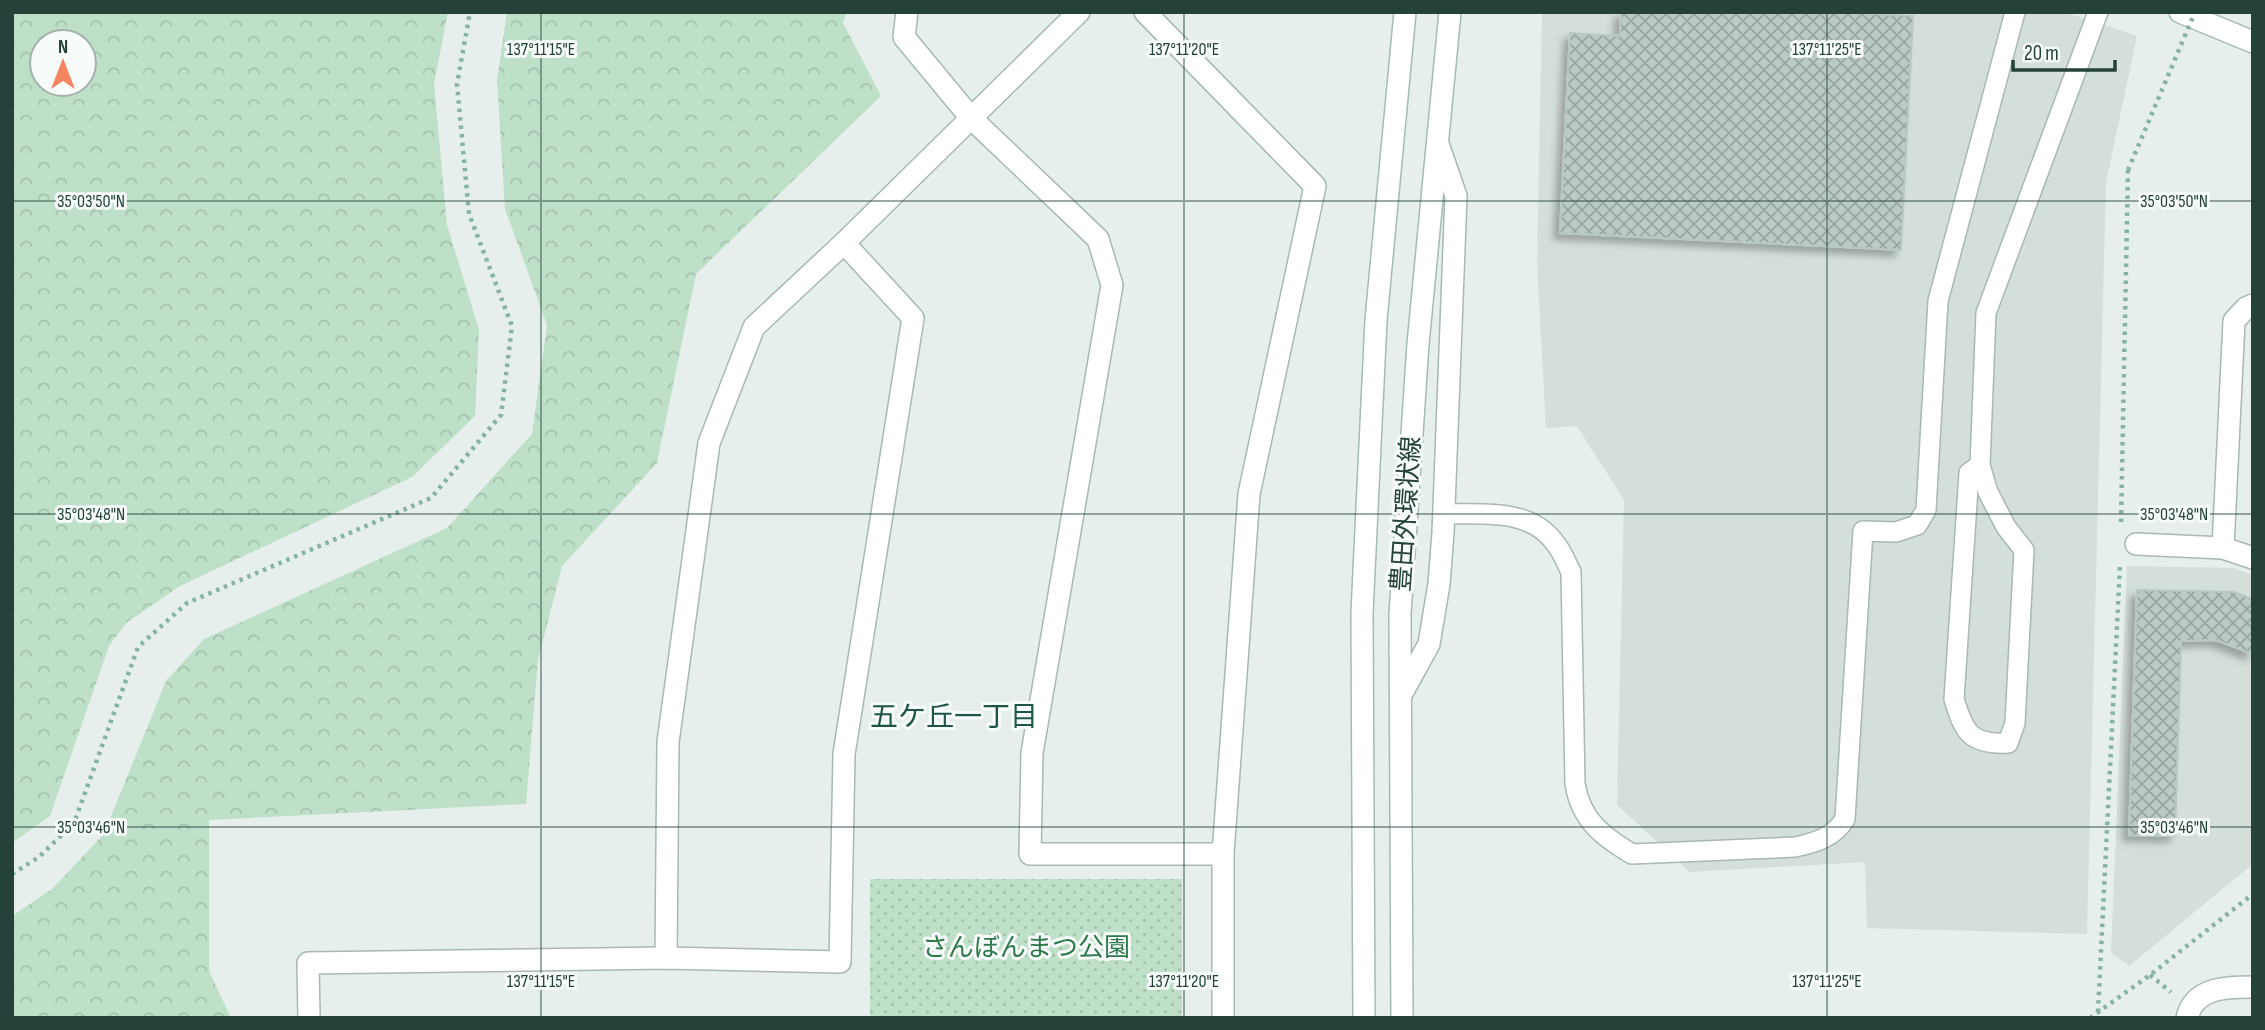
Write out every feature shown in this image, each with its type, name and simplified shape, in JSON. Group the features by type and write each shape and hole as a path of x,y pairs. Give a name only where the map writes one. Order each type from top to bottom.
{"street":[{"path":"906,12 904,37 971,118 1098,239 1112,285 1032,753 1030,854 1223,854"},
{"path":"666,958 668,742 709,443 754,327 844,243 1079,12"},
{"path":"1146,12 1315,186 1249,494 1223,854 1223,1018"},
{"name":"豊田外環状線","path":"1364,1018 1362,613 1376,320 1405,12"},
{"name":"豊田外環状線","path":"1402,1018 1400,614 1418,344 1450,12"},
{"path":"2180,12 2253,42"},
{"path":"1401,695 1429,644 1439,584 1456,196 1438,144"},
{"path":"309,1018 308,963 666,958 840,962 844,754 913,318 844,243"},
{"path":"2224,548 2234,321 2253,304"},
{"path":"2126,543 2224,548 2253,558"},
{"path":"2187,1018 2189,1008 2202,996 2221,986 2253,987"}],"lane":[{"path":"1443,514 1501,514 1530,521 1555,541 1571,572 1574,784 1578,803 1589,821 1611,841 1632,853 1796,847 1818,842 1839,828 1845,819 1863,531 1896,532 1917,524 1926,510 1938,302 2015,12"},
{"path":"1980,465 1969,473 1954,699 1961,723 1970,736 1988,744 2008,743 2015,723 2024,550 2006,527 1988,492 1980,465 1986,313 2098,12"}],"path":[{"path":"12,874 38,858 74,822 138,647 187,603 431,498 501,415 512,326 469,214 457,84 470,12"},
{"path":"2098,1012 2126,543 2128,170 2195,12"},
{"path":"2090,1018 2150,975 2253,894"}],"shaded area":[{"path":"1542,12 2064,12 2137,36 2106,183 2087,934 1867,928 1865,862 1690,872 1617,805 1624,500 1577,426 1546,428 1537,264"},
{"path":"2127,566 2235,568 2253,576 2253,864 2129,966 2111,953"}],"green space":[{"path":"12,12 448,12 434,84 447,225 479,330 475,416 412,477 180,586 126,623 109,646 50,816 12,843"},
{"path":"507,12 847,12 843,23 881,96 696,274 657,463 562,566 538,660 526,804 209,820 209,971 231,1018 12,1018 12,916 52,889 104,834 166,681 204,639 447,528 532,434 547,325 505,209 497,80"},
{"name":"さんぼんまつ公園","path":"870,879 1182,879 1182,1018 870,1018"}],"building":[{"path":"1621,12 1842,12 1913,16 1901,250 1560,233 1570,33 1620,36"},
{"path":"2137,590 2234,592 2253,599 2253,654 2216,640 2181,641 2175,836 2129,835"}],"district":[{"name":"五ケ丘一丁目","path":"954,717"}]}
